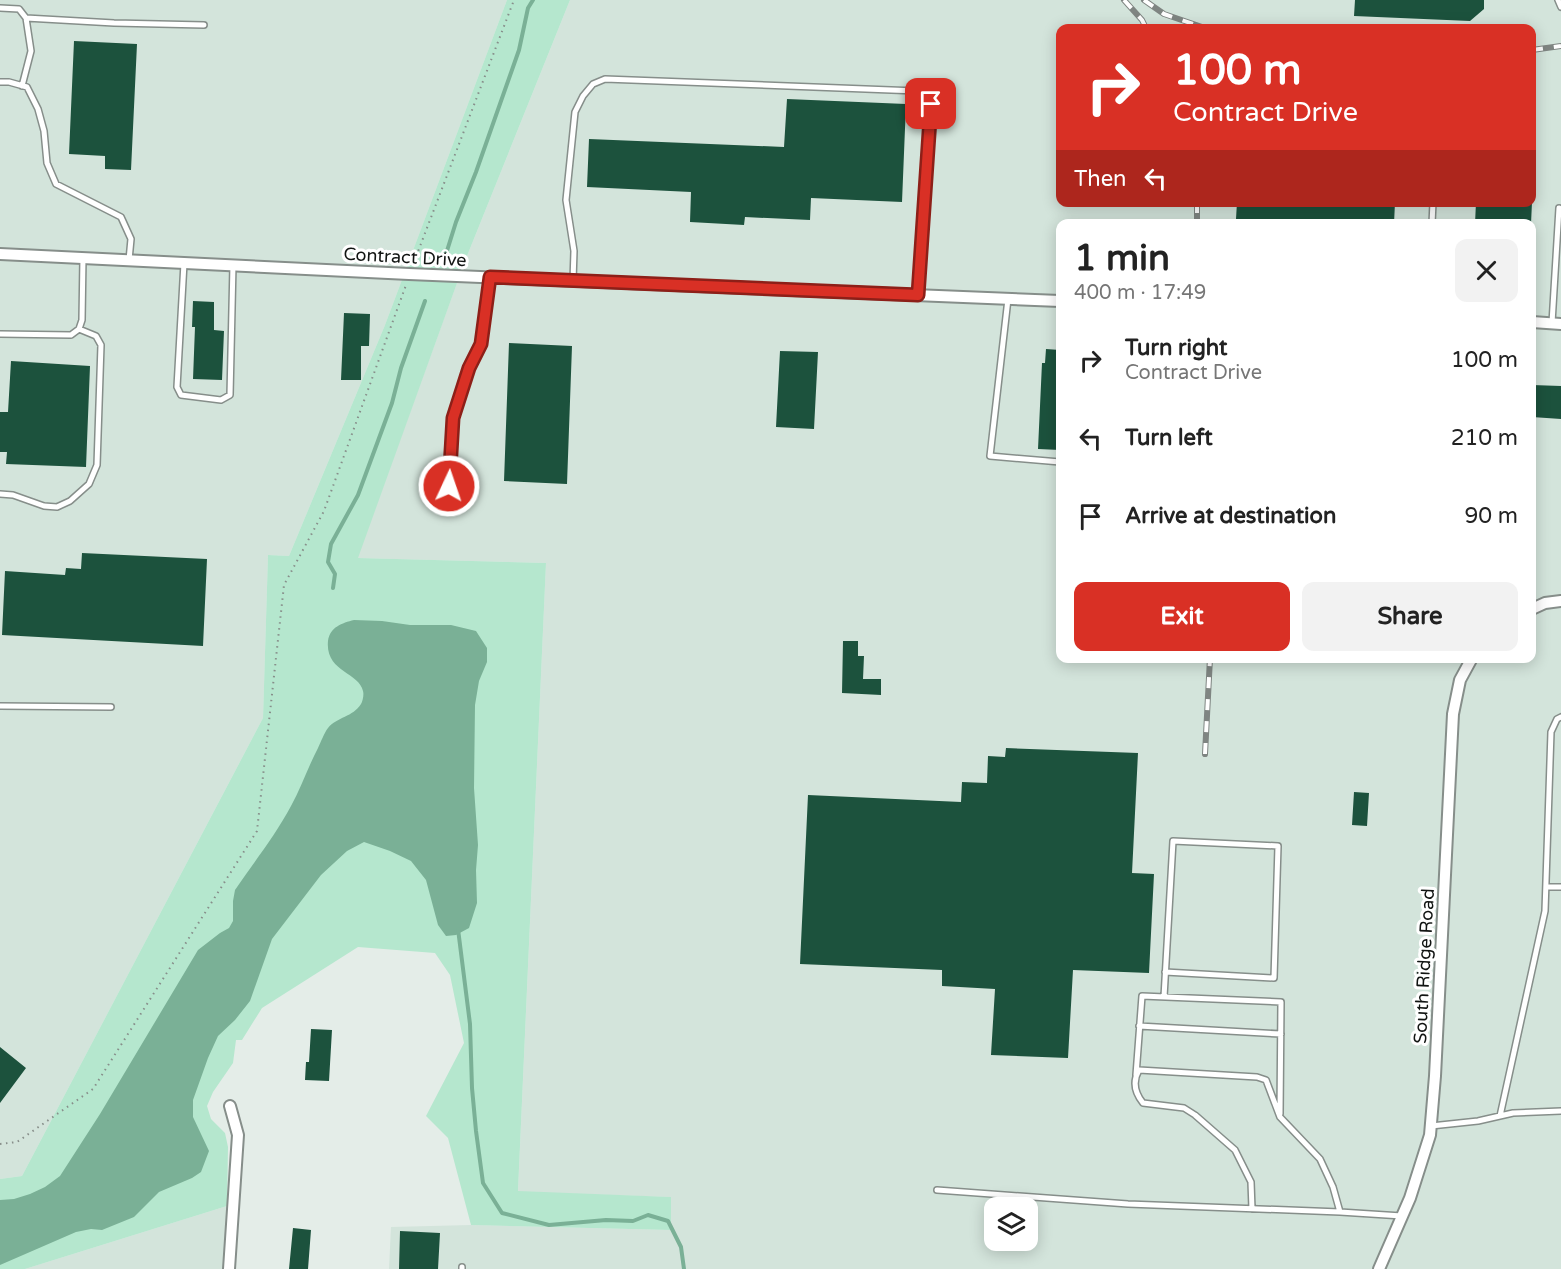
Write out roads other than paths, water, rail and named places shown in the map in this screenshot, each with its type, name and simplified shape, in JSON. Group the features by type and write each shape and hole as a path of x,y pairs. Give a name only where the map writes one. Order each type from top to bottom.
{"street":[{"name":"Contract Drive","path":"0,254 410,274 1056,301"},
{"path":"1536,322 1557,324"},
{"path":"1536,607 1545,603 1561,601"},
{"name":"South Ridge Road","path":"1379,1269 1414,1188 1430,1136 1436,1076 1453,714 1460,680 1469,663"},
{"path":"229,1269 238,1135 230,1106"}],"lane":[{"path":"1558,0 1561,7"},
{"path":"0,8 19,9 26,18 31,51 22,86"},
{"path":"26,18 204,25"},
{"path":"573,281 574,251 566,200 575,112 583,96 593,84 605,79 917,91 927,95 931,104 918,295"},
{"path":"0,82 27,87 38,109 44,131 47,163 56,184 121,217 131,238 129,260"},
{"path":"1557,324 1559,208"},
{"path":"0,334 70,335 79,329 82,320 83,258"},
{"path":"184,263 177,387 181,395 221,400 230,395 233,266"},
{"path":"449,486 453,418 469,368 481,344 490,277"},
{"path":"1008,299 990,456 1056,462"},
{"path":"0,494 13,495 44,506 57,507 70,501 89,484 98,465 101,345 96,336 79,329"},
{"path":"0,706 111,707"},
{"path":"1500,1116 1545,911 1551,732 1557,719 1561,717"},
{"path":"1164,997 1165,972 1173,841 1278,846 1274,978 1165,972"},
{"path":"1546,886 1561,887"},
{"path":"1252,1209 1251,1182 1236,1150 1184,1108 1143,1103 1138,1097 1135,1089 1142,996 1281,1002 1280,1117"},
{"path":"1139,1026 1281,1034"},
{"path":"1136,1076 1140,1070 1257,1077 1266,1080 1280,1117 1320,1160 1333,1187 1340,1212"},
{"path":"1431,1126 1478,1121 1513,1113 1561,1111"},
{"path":"937,1190 1128,1204 1402,1216"}],"waterway":[{"path":"446,254 519,50 528,8 533,0"},
{"path":"333,588 335,574 328,562 331,544 358,495 392,403 401,368 425,301"},
{"path":"458,929 470,1024 472,1088 483,1183 502,1213 549,1225 606,1220 633,1221 648,1215 668,1221 681,1247 684,1269"}],"railway":[{"path":"1124,0 1144,24"},
{"path":"1144,0 1164,14 1193,24"},
{"path":"1536,49 1561,46"},
{"path":"1197,207 1197,219"},
{"path":"1205,754 1210,663"}]}
